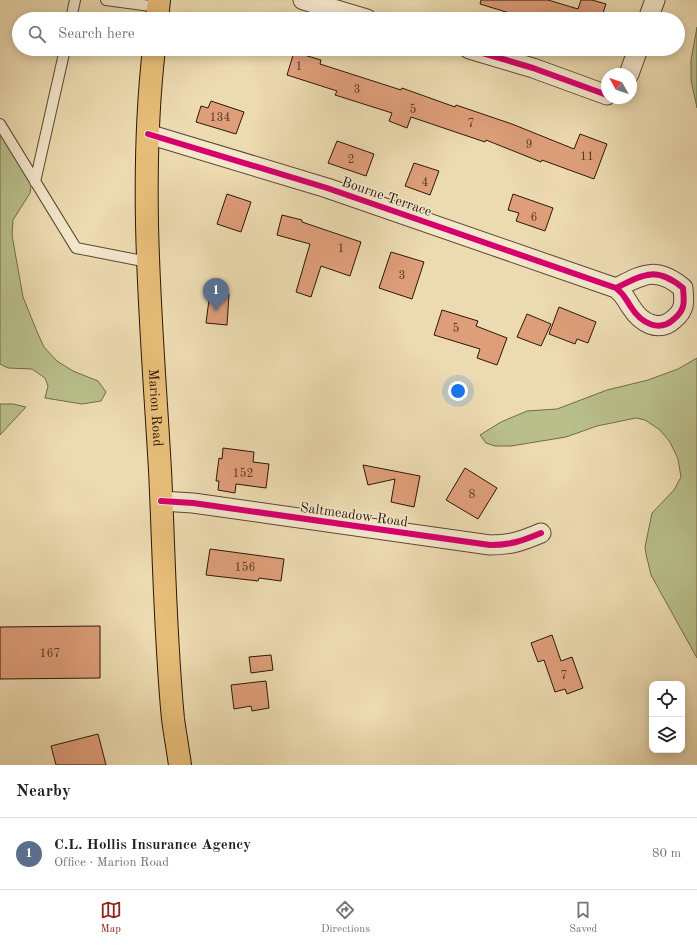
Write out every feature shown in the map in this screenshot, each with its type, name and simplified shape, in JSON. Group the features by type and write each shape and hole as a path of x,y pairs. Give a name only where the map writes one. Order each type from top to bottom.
{"main road":[{"name":"Marion Road","path":"154,56 148,134 148,262 162,501 167,636 173,720 180,765"}],"street":[{"path":"303,0 343,12"},
{"path":"651,12 656,0"},
{"path":"493,56 533,68 601,93"},
{"path":"631,68 635,56"},
{"name":"Bourne Terrace","path":"148,134 327,188 616,288"},
{"name":"Saltmeadow Road","path":"162,501 193,503 490,545 516,543 541,533"}],"lane":[{"path":"72,12 75,0"},
{"path":"106,0 158,9"},
{"path":"35,182 54,102 63,56"},
{"path":"0,124 76,248 148,262"}],"green space":[{"path":"697,27 697,108 691,80 691,60"},
{"path":"0,130 33,174 30,193 13,220 12,235 23,297 44,347 57,361 73,371 98,381 106,392 101,401 82,404 45,398 48,386 45,378 32,369 8,368 0,364"},
{"path":"697,358 697,658 651,575 646,554 645,547 652,513 674,490 681,477 678,459 670,442 660,430 645,420 636,418 597,426 566,437 511,446 495,446 486,443 480,435 501,422 527,411 557,409 607,390 648,380 678,369"},
{"path":"0,404 13,404 26,407 0,435"}],"building":[{"path":"481,0 548,0 578,9 581,0 592,0 606,4 603,12 506,12 480,4"},
{"path":"293,56 308,56 321,60 320,64 401,90 402,88 455,107 456,105 512,124 574,149 580,134 607,144 594,179 542,160 541,162 486,140 485,142 411,117 407,128 389,121 392,113 335,95 337,91 287,75"},
{"path":"211,101 244,112 236,134 196,122 201,106 208,108"},
{"path":"337,141 374,154 366,176 328,163"},
{"path":"414,163 439,171 430,195 405,186"},
{"path":"227,194 251,202 241,232 217,224"},
{"path":"513,194 553,208 545,231 516,221 519,213 508,210"},
{"path":"282,215 302,220 302,222 361,242 350,276 321,266 311,297 296,292 310,244 277,235"},
{"path":"391,252 424,262 412,299 379,288"},
{"path":"210,292 229,294 227,325 206,323"},
{"path":"559,307 596,322 588,343 577,339 575,344 549,334"},
{"path":"442,310 478,321 476,326 507,338 497,365 477,358 480,349 434,335"},
{"path":"527,314 551,324 541,346 517,337"},
{"path":"223,448 254,452 253,462 269,464 266,488 236,484 235,493 218,490 219,481 216,481 219,458 222,459"},
{"path":"363,465 420,476 414,507 391,502 395,479 368,485"},
{"path":"465,468 497,488 478,519 446,500"},
{"path":"210,549 284,559 281,581 259,578 258,581 206,575"},
{"path":"100,626 100,678 0,679 0,627"},
{"path":"552,635 561,661 572,657 583,688 567,694 565,689 555,692 544,660 538,662 531,643"},
{"path":"271,655 273,670 251,673 249,657"},
{"path":"266,681 269,708 252,711 251,706 234,709 231,685"},
{"path":"98,734 106,765 56,765 51,746"}],"cycle path":[{"path":"493,56 533,68 601,93"},
{"path":"148,134 327,188 616,288 640,318 645,322 656,326 668,323 681,312 684,301 683,288 674,281 665,277 650,274 634,279 616,288"},
{"path":"161,501 193,503 490,545 516,542 541,533"}],"place":[{"name":"C.L. Hollis Insurance Agency","path":"216,311"}]}
